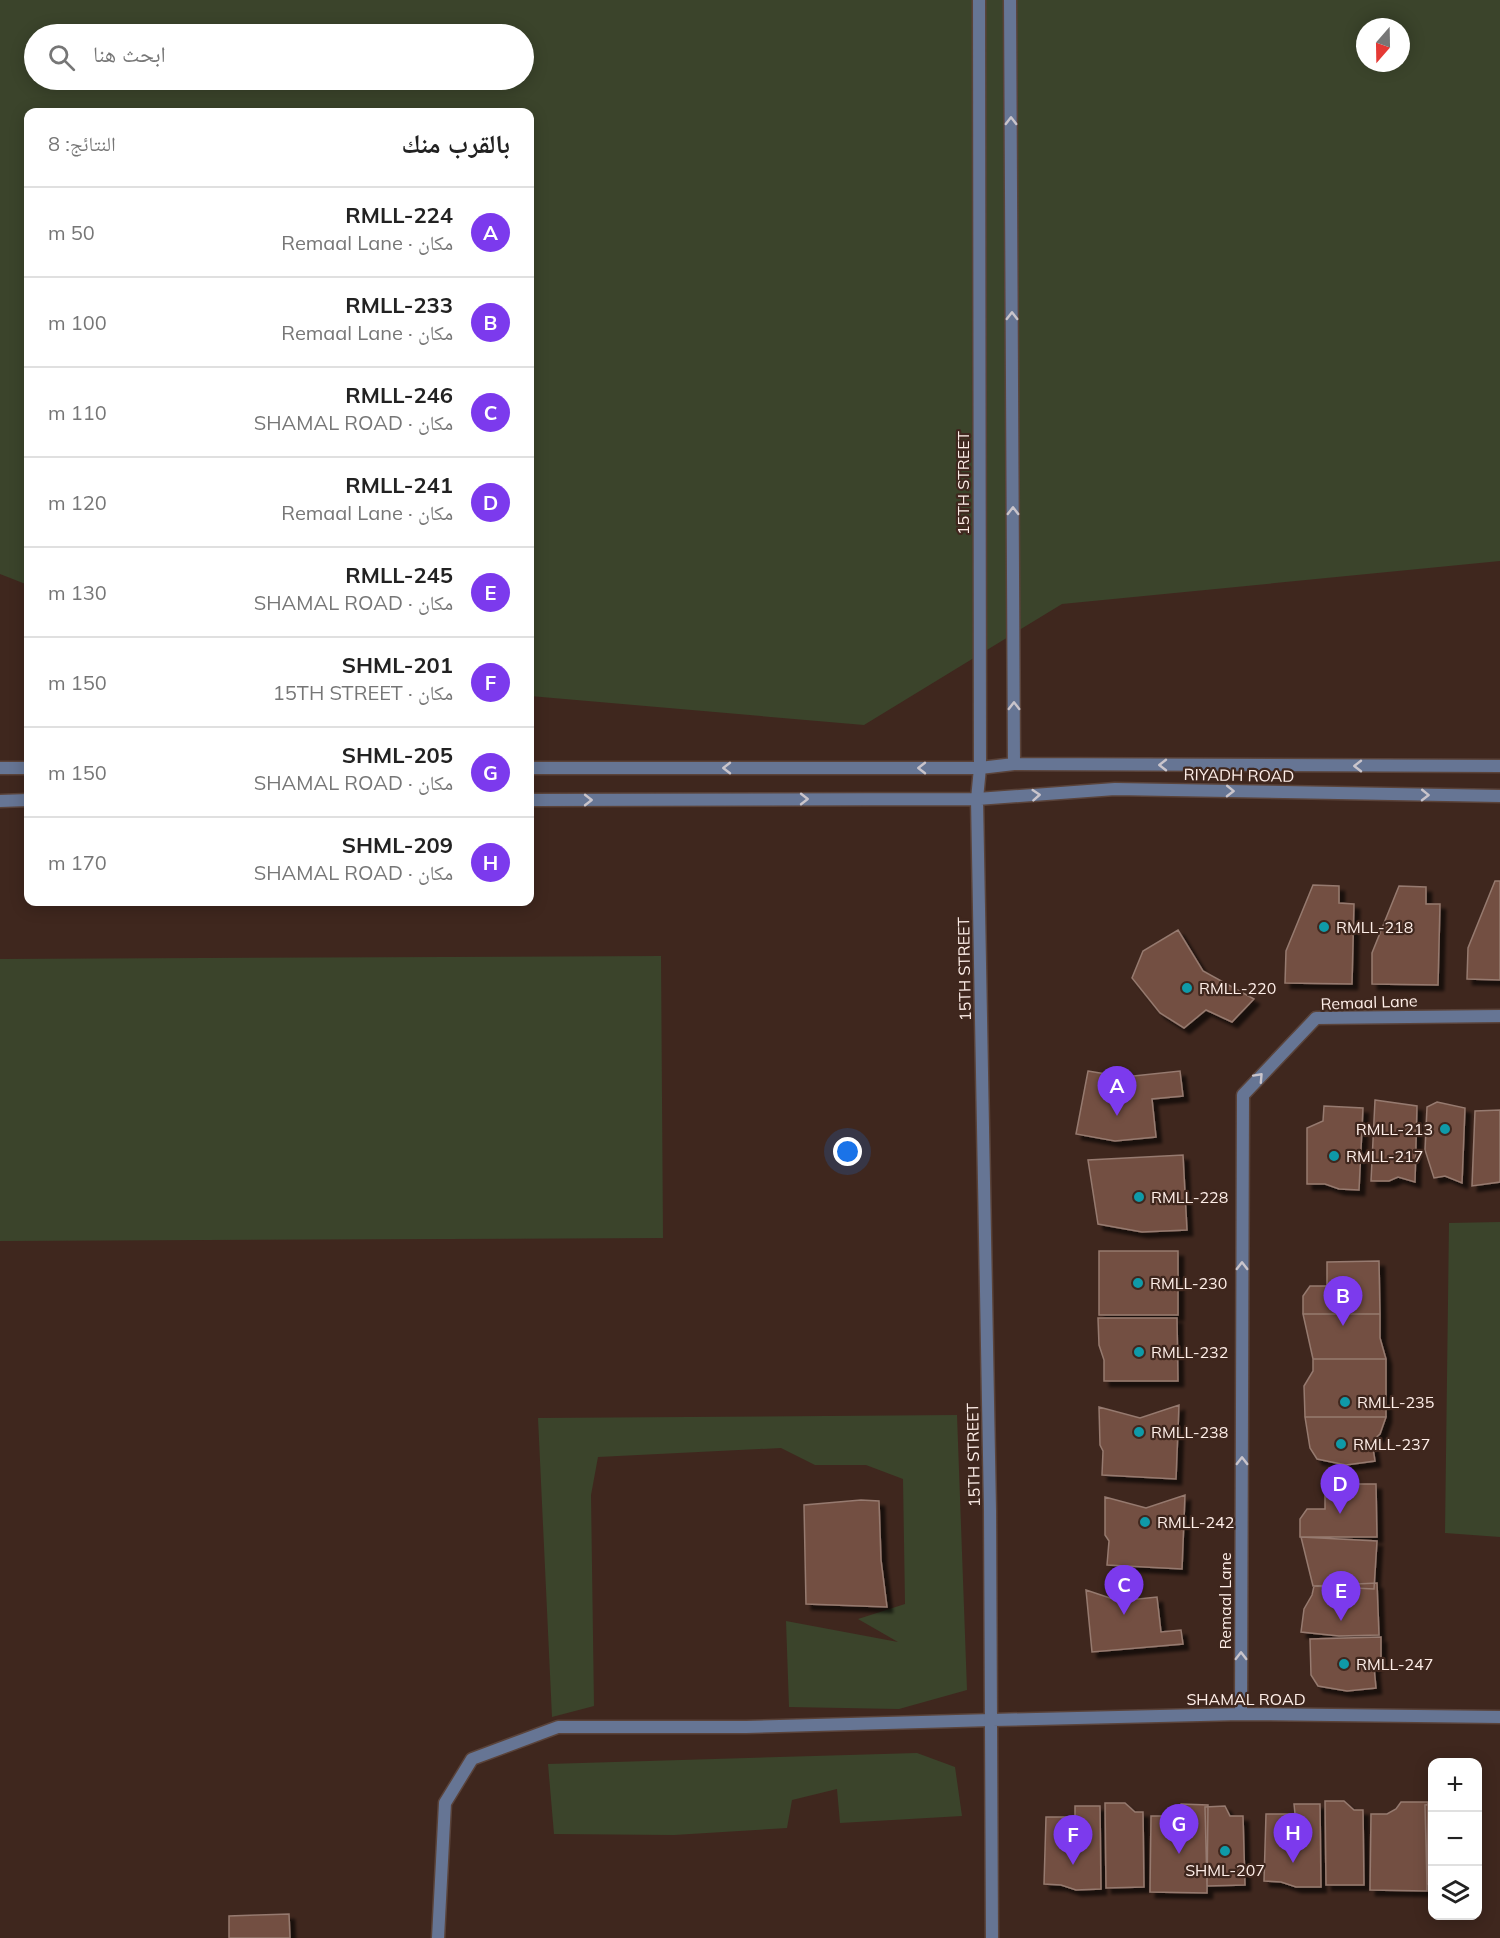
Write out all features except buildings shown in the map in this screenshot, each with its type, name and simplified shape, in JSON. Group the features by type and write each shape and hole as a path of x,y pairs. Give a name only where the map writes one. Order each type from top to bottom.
{"street":[{"name":"15TH STREET","path":"979,0 980,768 977,799 992,1720 992,1938"},
{"path":"1010,0 1014,764"},
{"name":"RIYADH ROAD","path":"534,768 980,768 1014,764 1500,766"},
{"path":"0,768 24,768"},
{"name":"RIYADH ROAD","path":"534,800 977,799 1115,789 1500,796"},
{"path":"0,801 24,801"},
{"name":"Remaal Lane","path":"1241,1714 1243,1095 1316,1018 1500,1016"},
{"name":"SHAMAL ROAD","path":"438,1938 445,1803 472,1759 558,1727 746,1727 1241,1714 1500,1718"}],"green space":[{"path":"0,0 1500,0 1500,561 1062,604 864,725 534,696 534,108 24,108 24,583 0,574"},
{"path":"661,956 663,1238 0,1241 0,959"},
{"path":"1500,1222 1500,1537 1445,1533 1449,1223"},
{"path":"957,1415 967,1690 899,1709 789,1707 786,1621 898,1642 858,1619 905,1604 903,1479 866,1465 815,1465 781,1448 598,1457 591,1495 594,1706 552,1717 538,1418"},
{"path":"917,1753 955,1767 962,1816 840,1823 837,1789 792,1800 787,1828 674,1835 554,1834 548,1764"}],"place":[{"name":"RMLL-218","path":"1324,927"},
{"name":"RMLL-220","path":"1187,988"},
{"name":"RMLL-224","path":"1117,1116"},
{"name":"RMLL-213","path":"1445,1129"},
{"name":"RMLL-217","path":"1334,1156"},
{"name":"RMLL-228","path":"1139,1197"},
{"name":"RMLL-230","path":"1138,1283"},
{"name":"RMLL-233","path":"1343,1326"},
{"name":"RMLL-232","path":"1139,1352"},
{"name":"RMLL-235","path":"1345,1402"},
{"name":"RMLL-238","path":"1139,1432"},
{"name":"RMLL-237","path":"1341,1444"},
{"name":"RMLL-241","path":"1340,1514"},
{"name":"RMLL-242","path":"1145,1522"},
{"name":"RMLL-246","path":"1124,1615"},
{"name":"RMLL-245","path":"1341,1621"},
{"name":"RMLL-247","path":"1344,1664"},
{"name":"SHML-207","path":"1225,1851"},
{"name":"SHML-205","path":"1179,1854"},
{"name":"SHML-209","path":"1293,1863"},
{"name":"SHML-201","path":"1073,1865"}]}
